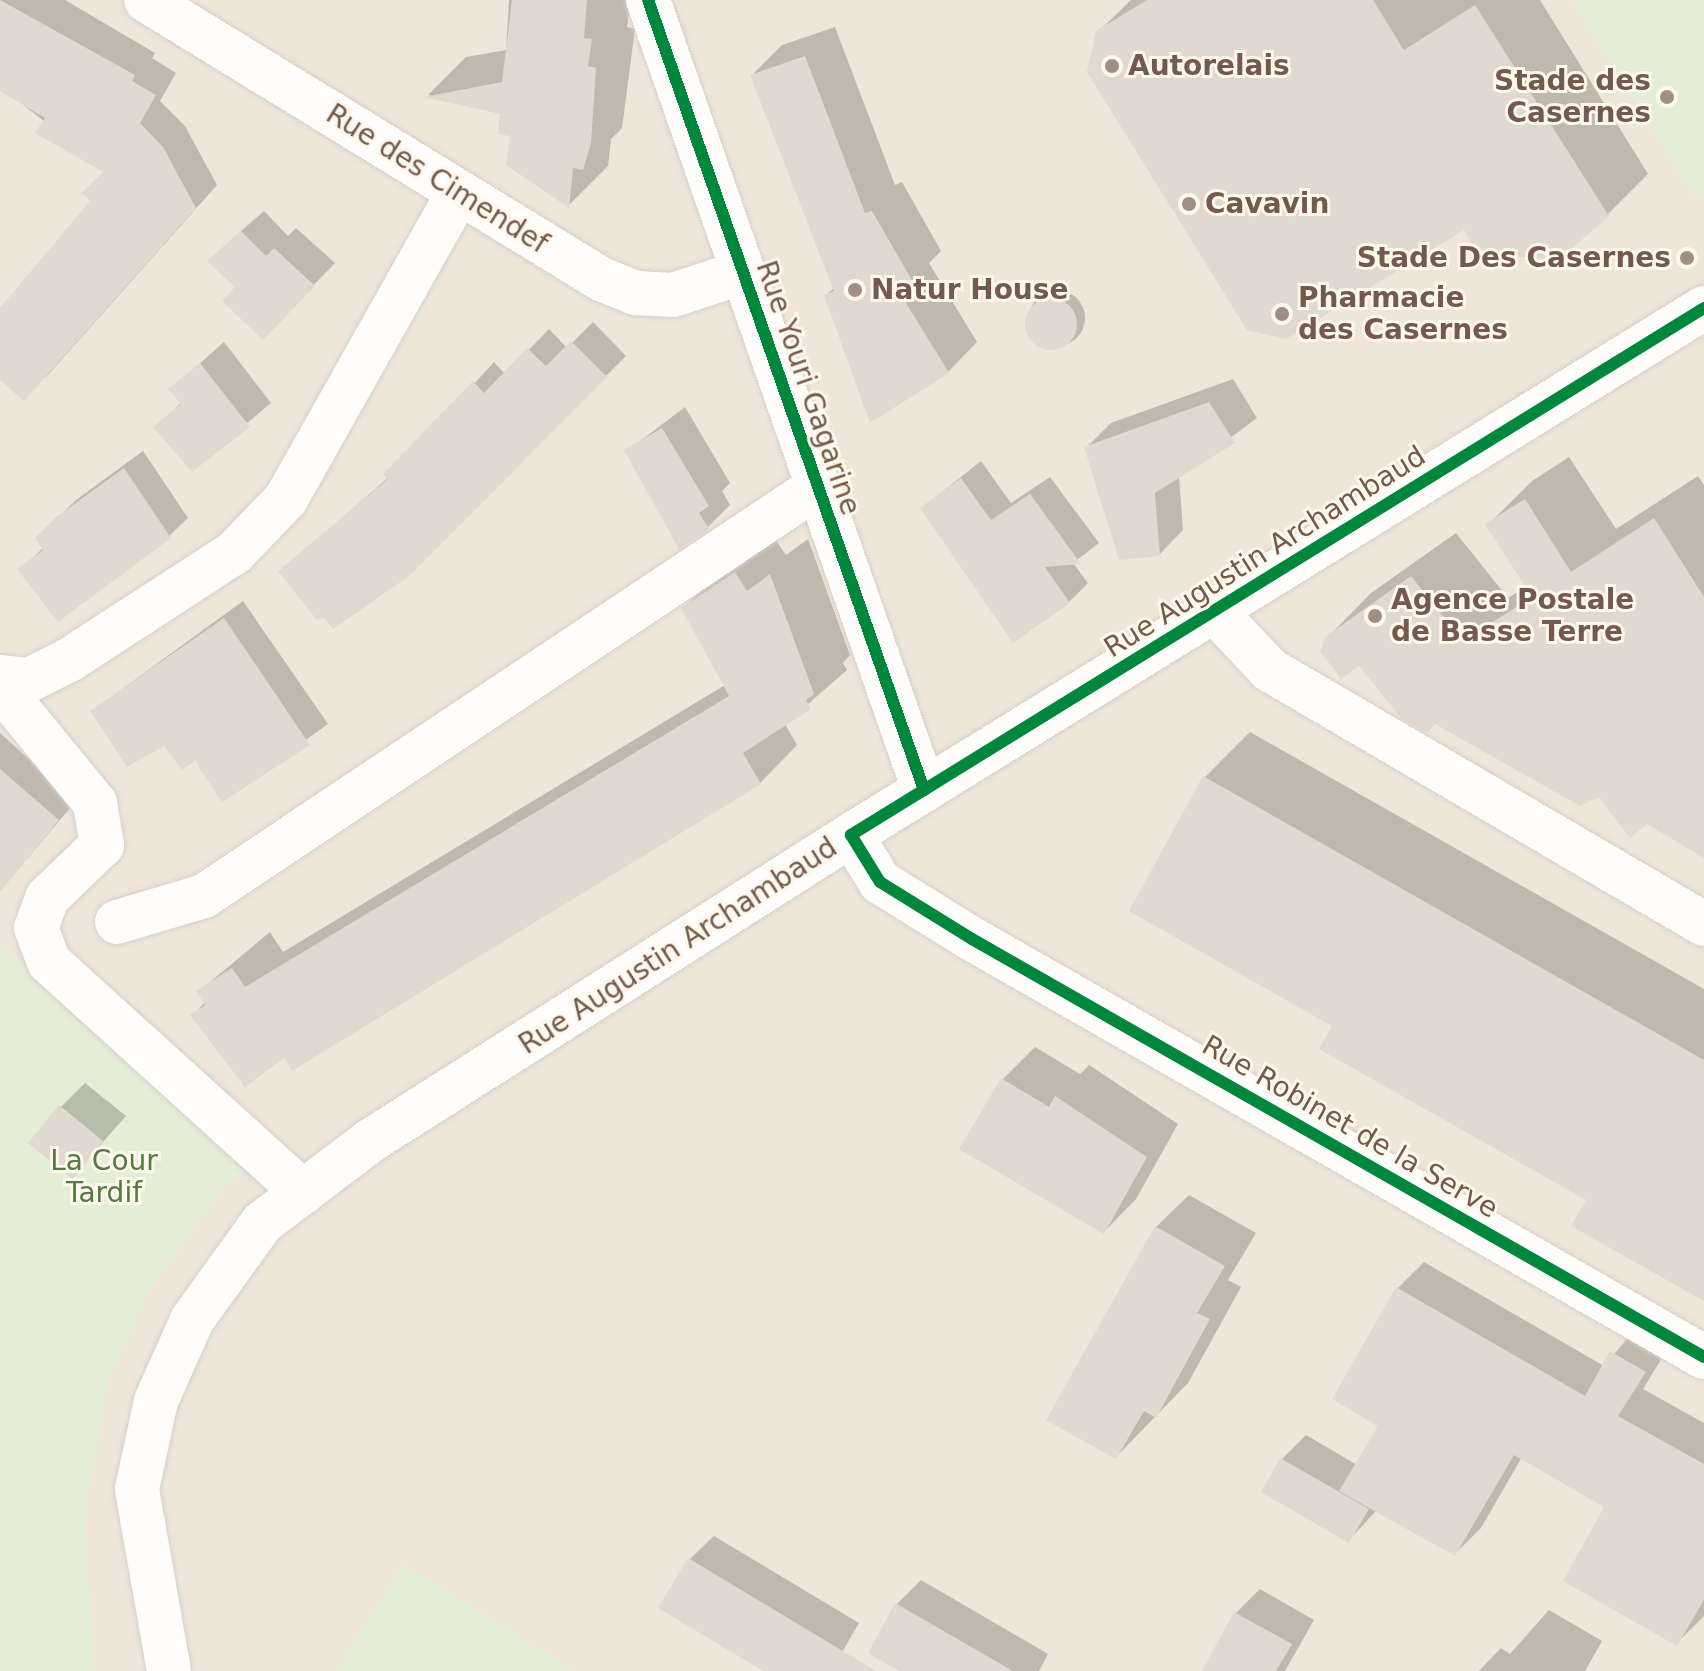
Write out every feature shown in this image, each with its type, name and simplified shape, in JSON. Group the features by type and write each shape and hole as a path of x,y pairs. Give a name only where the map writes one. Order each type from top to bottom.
{"street":[{"name":"Rue des Cimendef","path":"146,0 459,192 635,293 673,295 743,272"},
{"name":"Rue Youri Gagarine","path":"648,0 924,790"},
{"path":"0,677 29,680 69,660 235,552 286,499 459,192"},
{"name":"Rue Augustin Archambaud","path":"172,1666 137,1489 156,1401 192,1320 262,1223 370,1141 851,835 1704,308"},
{"path":"117,922 204,896 817,487"},
{"path":"1215,612 1270,670 1704,924"},
{"path":"0,687 95,803 102,845 47,898 36,928 49,962 303,1192"},
{"name":"Rue Robinet de la Serve","path":"851,835 880,882 972,939 1704,1357"}],"shaded area":[{"path":"0,0 1704,0 1704,1671 0,1671"}],"green space":[{"name":"Stade des Casernes","path":"1570,0 1704,0 1704,193 1695,199"},
{"name":"La Cour Tardif","path":"0,943 250,1168 225,1186 147,1295 107,1386 85,1516 95,1671 0,1671"},
{"path":"403,1564 576,1671 336,1671"}],"building":[{"path":"0,0 135,75 132,81 156,95 140,123 163,147 196,208 24,401 0,380 0,308 90,201 82,193 103,172 35,133 45,118 0,91"},
{"path":"512,0 587,0 584,38 592,39 588,66 596,68 591,143 583,170 573,168 569,208 506,165 510,136 498,134 500,114 424,97 502,82"},
{"path":"1147,0 1373,0 1404,50 1475,5 1609,216 1559,260 1508,256 1487,270 1464,230 1286,339 1247,330 1087,72 1096,31"},
{"path":"805,56 865,213 872,211 913,282 898,290 949,373 870,423 824,295 834,291 750,75"},
{"path":"241,231 266,256 274,248 315,286 263,340 222,301 235,287 207,261"},
{"path":"1051,298 1070,305 1077,324 1070,343 1051,350 1032,343 1025,324 1032,305"},
{"path":"571,341 607,377 409,576 333,629 323,617 317,620 278,571 388,479 383,474 473,381 484,393 527,348 546,366"},
{"path":"200,363 250,427 192,472 153,427 181,404 168,389"},
{"path":"1209,402 1235,443 1155,493 1160,556 1119,560 1084,447"},
{"path":"662,428 709,506 699,513 709,529 679,549 624,450"},
{"path":"124,468 171,538 58,622 17,569 43,550 35,538 55,518"},
{"path":"961,478 991,520 1030,494 1081,564 1045,567 1070,603 1013,643 920,508"},
{"path":"1525,499 1571,572 1654,518 1704,597 1704,858 1647,824 1630,838 1599,797 1580,806 1435,724 1427,733 1401,718 1359,666 1341,679 1321,652 1325,637 1411,576 1463,641 1532,597 1485,524"},
{"path":"735,572 747,591 770,574 814,694 806,700 811,709 743,753 761,784 292,1071 284,1058 245,1087 190,1015 205,1005 196,991 232,968 245,987 729,696 681,608"},
{"path":"224,618 310,745 222,802 195,761 182,770 164,746 127,767 90,711"},
{"path":"0,769 59,820 0,892"},
{"path":"1203,776 1704,1060 1704,1301 1571,1226 1586,1200 1319,1049 1332,1026 1129,911"},
{"path":"1001,1078 1049,1107 1055,1096 1147,1157 1104,1234 959,1149"},
{"path":"59,1105 103,1141 73,1179 28,1143"},
{"path":"1155,1226 1225,1266 1197,1313 1210,1319 1156,1418 1144,1411 1116,1459 1046,1420"},
{"path":"1396,1287 1585,1396 1610,1351 1646,1372 1618,1416 1704,1464 1704,1600 1677,1646 1563,1581 1604,1507 1514,1455 1455,1556 1339,1491 1378,1426 1332,1399"},
{"path":"1280,1458 1369,1509 1349,1543 1261,1492"},
{"path":"688,1558 876,1671 763,1671 658,1608"},
{"path":"895,1603 1013,1671 899,1671 868,1653"},
{"path":"1234,1612 1292,1644 1276,1671 1202,1671"}],"cycle path":[{"path":"648,0 924,790"},
{"path":"1704,308 851,835 880,882 972,939 1704,1357"}],"place":[{"name":"Autorelais","path":"1112,66"},
{"name":"Stade des Casernes","path":"1667,97"},
{"name":"Cavavin","path":"1189,204"},
{"name":"Stade Des Casernes","path":"1687,258"},
{"name":"Natur House","path":"855,290"},
{"name":"Pharmacie des Casernes","path":"1282,314"},
{"name":"Agence Postale de Basse Terre","path":"1375,616"}]}
